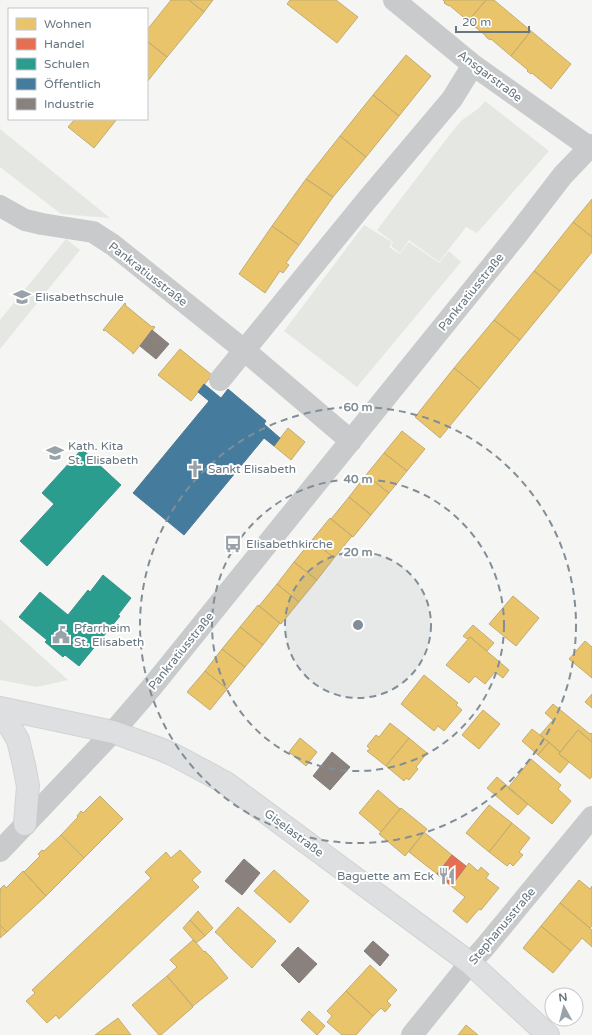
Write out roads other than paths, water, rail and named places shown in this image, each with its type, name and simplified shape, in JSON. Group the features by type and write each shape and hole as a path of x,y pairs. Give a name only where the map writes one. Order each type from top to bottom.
{"main road":[{"name":"Giselastraße","path":"0,709 113,732 174,755 226,782 470,963 548,1035"},
{"path":"0,709 18,740 24,765 28,786 25,824"}],"street":[{"name":"Ansgarstraße","path":"394,0 473,65 591,146"},
{"path":"220,380 366,200 452,99 473,65"},
{"name":"Pankratiusstraße","path":"0,851 113,732 151,688 516,236 563,175 591,146"},
{"name":"Pankratiusstraße","path":"0,206 25,220 93,232 113,246 244,350 350,441"},
{"name":"Stephanusstraße","path":"412,1035 470,963 592,818"}],"place":[{"name":"Elisabethschule","path":"22,297"},
{"name":"Kath. Kita St. Elisabeth","path":"55,453"},
{"name":"Sankt Elisabeth","path":"195,469"},
{"name":"Elisabethkirche","path":"233,544"},
{"name":"Pfarrheim St. Elisabeth","path":"61,635"},
{"name":"Baguette am Eck","path":"447,876"}]}
